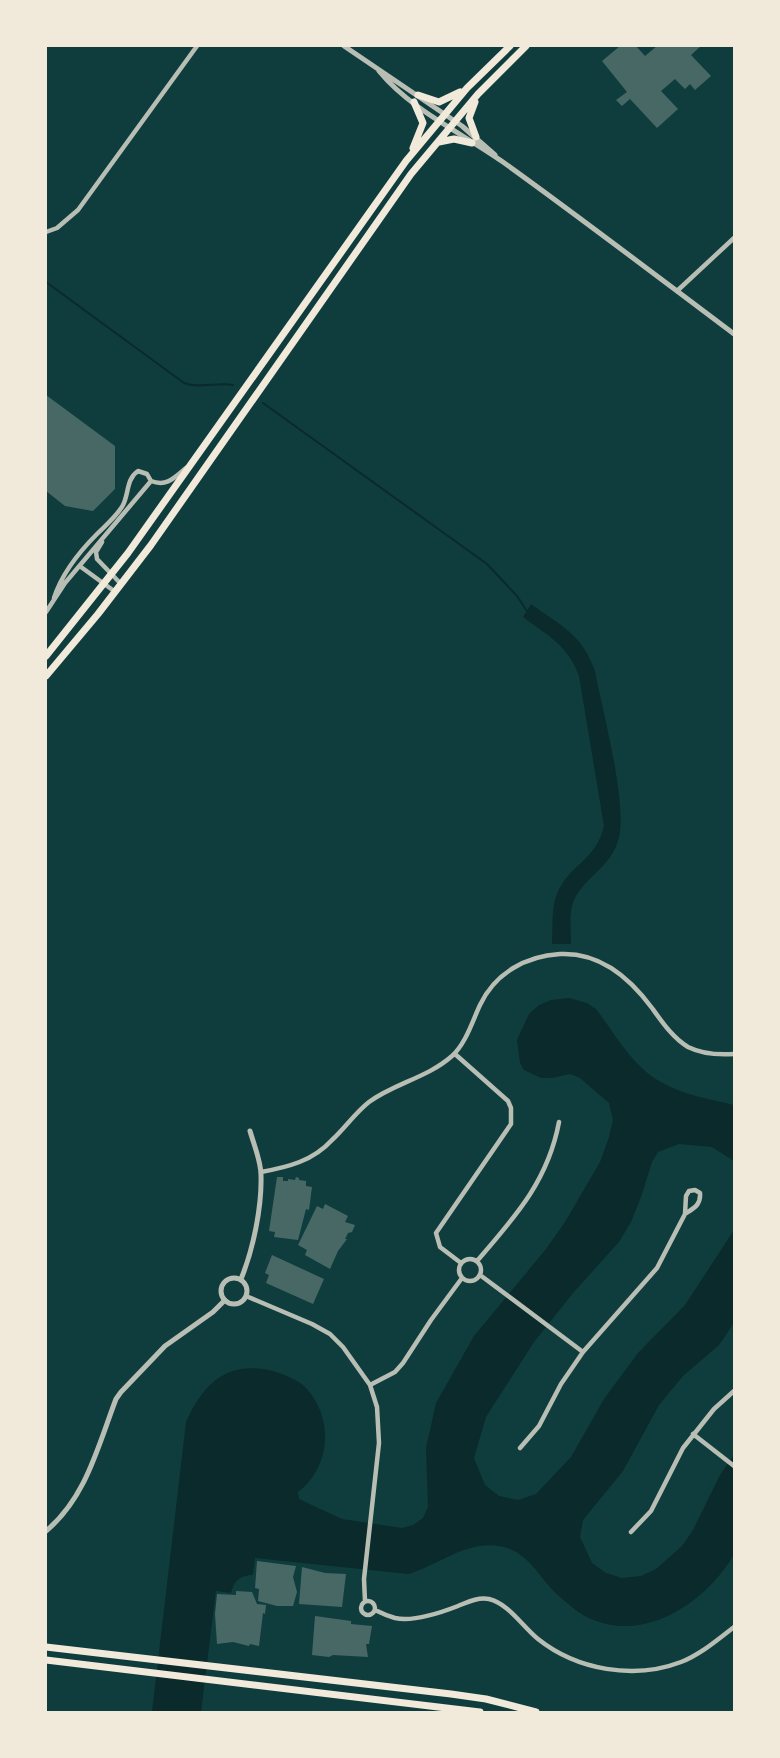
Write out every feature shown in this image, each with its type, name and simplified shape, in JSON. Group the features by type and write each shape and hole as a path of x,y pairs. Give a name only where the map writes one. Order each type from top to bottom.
{"main road":[{"path":"46,656 111,576 406,161 467,88 510,46"},
{"path":"46,676 121,584 406,181 478,94 527,46"},
{"path":"406,161 423,126 416,99 443,101 467,88"},
{"path":"436,143 454,138 474,140 469,118 478,94"},
{"path":"46,1647 465,1696 536,1713"},
{"path":"46,1660 480,1713"}],"street":[{"path":"46,232 57,228 78,210 197,46"},
{"path":"344,46 379,71 388,82 474,140 734,334"},
{"path":"677,291 734,238"},
{"path":"150,481 161,484 170,481 194,461"},
{"path":"54,598 58,585 82,550 120,509 135,473 138,471 147,474 150,481"},
{"path":"121,584 99,562 96,556 98,548 150,481"},
{"path":"46,612 54,598 111,530"},
{"path":"81,567 82,550"},
{"path":"81,567 115,592"},
{"path":"261,1172 303,1161 319,1153 370,1101 427,1074 455,1054 481,1003 501,976 517,965 544,955 581,955 602,962 636,988 675,1037 703,1052 734,1054"},
{"path":"455,1054 508,1101 512,1115 510,1124 436,1233 440,1247 461,1263"},
{"path":"477,1261 522,1208 549,1162 559,1122"},
{"path":"241,1279 254,1237 261,1172 250,1131"},
{"path":"520,1448 539,1426 561,1384 583,1352 657,1268 685,1214 686,1196 689,1191 695,1190 700,1193 701,1199 698,1205 685,1214"},
{"path":"469,1258 477,1261 481,1267 480,1275 472,1281 462,1278 458,1270 461,1263 469,1258"},
{"path":"480,1275 583,1352"},
{"path":"231,1278 241,1279 247,1287 246,1296 235,1304 225,1300 221,1290 223,1284 231,1278"},
{"path":"370,1385 395,1371 403,1363 462,1278"},
{"path":"246,1296 330,1334 358,1366 370,1385 380,1428 364,1579 365,1601 361,1605 362,1612 368,1615 375,1610"},
{"path":"46,1531 62,1517 74,1501 121,1392 165,1346 180,1333 214,1312 225,1300"},
{"path":"631,1532 655,1505 683,1448 693,1434 734,1391"},
{"path":"693,1434 734,1465"},
{"path":"375,1610 399,1618 433,1613 467,1601 492,1600 505,1606 537,1638 554,1650 580,1662 629,1671 657,1669 681,1662 705,1650 734,1627"},
{"path":"365,1601 373,1603 375,1610"}],"water":[{"path":"531,604 577,639 590,658 608,733 620,806 620,826 615,849 573,901 570,920 571,944 552,944 555,900 568,876 595,847 604,826 579,676 563,649 523,617"},
{"path":"569,998 587,1003 596,1009 625,1049 651,1076 678,1090 734,1105 734,1161 712,1147 679,1144 658,1152 631,1222 619,1242 534,1342 486,1417 474,1458 485,1485 499,1496 518,1500 536,1494 571,1457 604,1399 638,1353 685,1305 734,1230 734,1323 719,1345 683,1376 659,1405 623,1471 583,1520 580,1537 592,1563 606,1573 622,1578 641,1576 656,1569 682,1546 693,1530 720,1475 734,1455 734,1555 721,1573 689,1604 649,1623 628,1626 607,1624 585,1616 552,1590 521,1555 504,1547 491,1545 466,1549 408,1574 255,1558 253,1575 238,1580 231,1593 216,1591 201,1712 152,1712 186,1422 201,1396 219,1377 243,1369 273,1371 299,1382 315,1400 321,1413 325,1442 317,1469 309,1482 298,1492 299,1499 342,1519 402,1528 423,1518 428,1507 426,1448 436,1403 474,1336 565,1222 600,1162 609,1137 613,1120 609,1103 580,1078 570,1074 541,1078 524,1070 520,1063 517,1040 529,1014 539,1005 551,1000"}],"building":[{"path":"620,46 636,46 645,56 657,46 701,46 691,55 711,76 695,90 690,84 685,89 675,79 661,91 678,109 657,128 630,99 622,106 616,100 627,92 602,61"},
{"path":"46,395 115,446 115,489 93,511 65,506 46,491"},
{"path":"277,1177 288,1181 295,1180 296,1177 306,1181 306,1186 312,1187 309,1210 306,1209 298,1240 274,1237 275,1232 269,1231"},
{"path":"325,1204 348,1216 345,1222 355,1225 352,1232 348,1233 330,1269 305,1255 307,1250 298,1245 317,1206 323,1209"},
{"path":"272,1255 324,1279 313,1304 266,1283 269,1275 265,1273"},
{"path":"257,1561 296,1566 293,1577 297,1592 293,1606 277,1606 258,1601 259,1589 255,1588"},
{"path":"302,1567 325,1573 346,1574 342,1607 299,1604"},
{"path":"236,1591 252,1592 257,1604 266,1605 259,1646 233,1642 217,1644 217,1594 236,1595"},
{"path":"315,1616 372,1626 369,1644 366,1644 368,1657 312,1655"}],"waterway":[{"path":"46,282 184,383 233,385"},
{"path":"263,403 487,564 517,596 527,611"}]}
